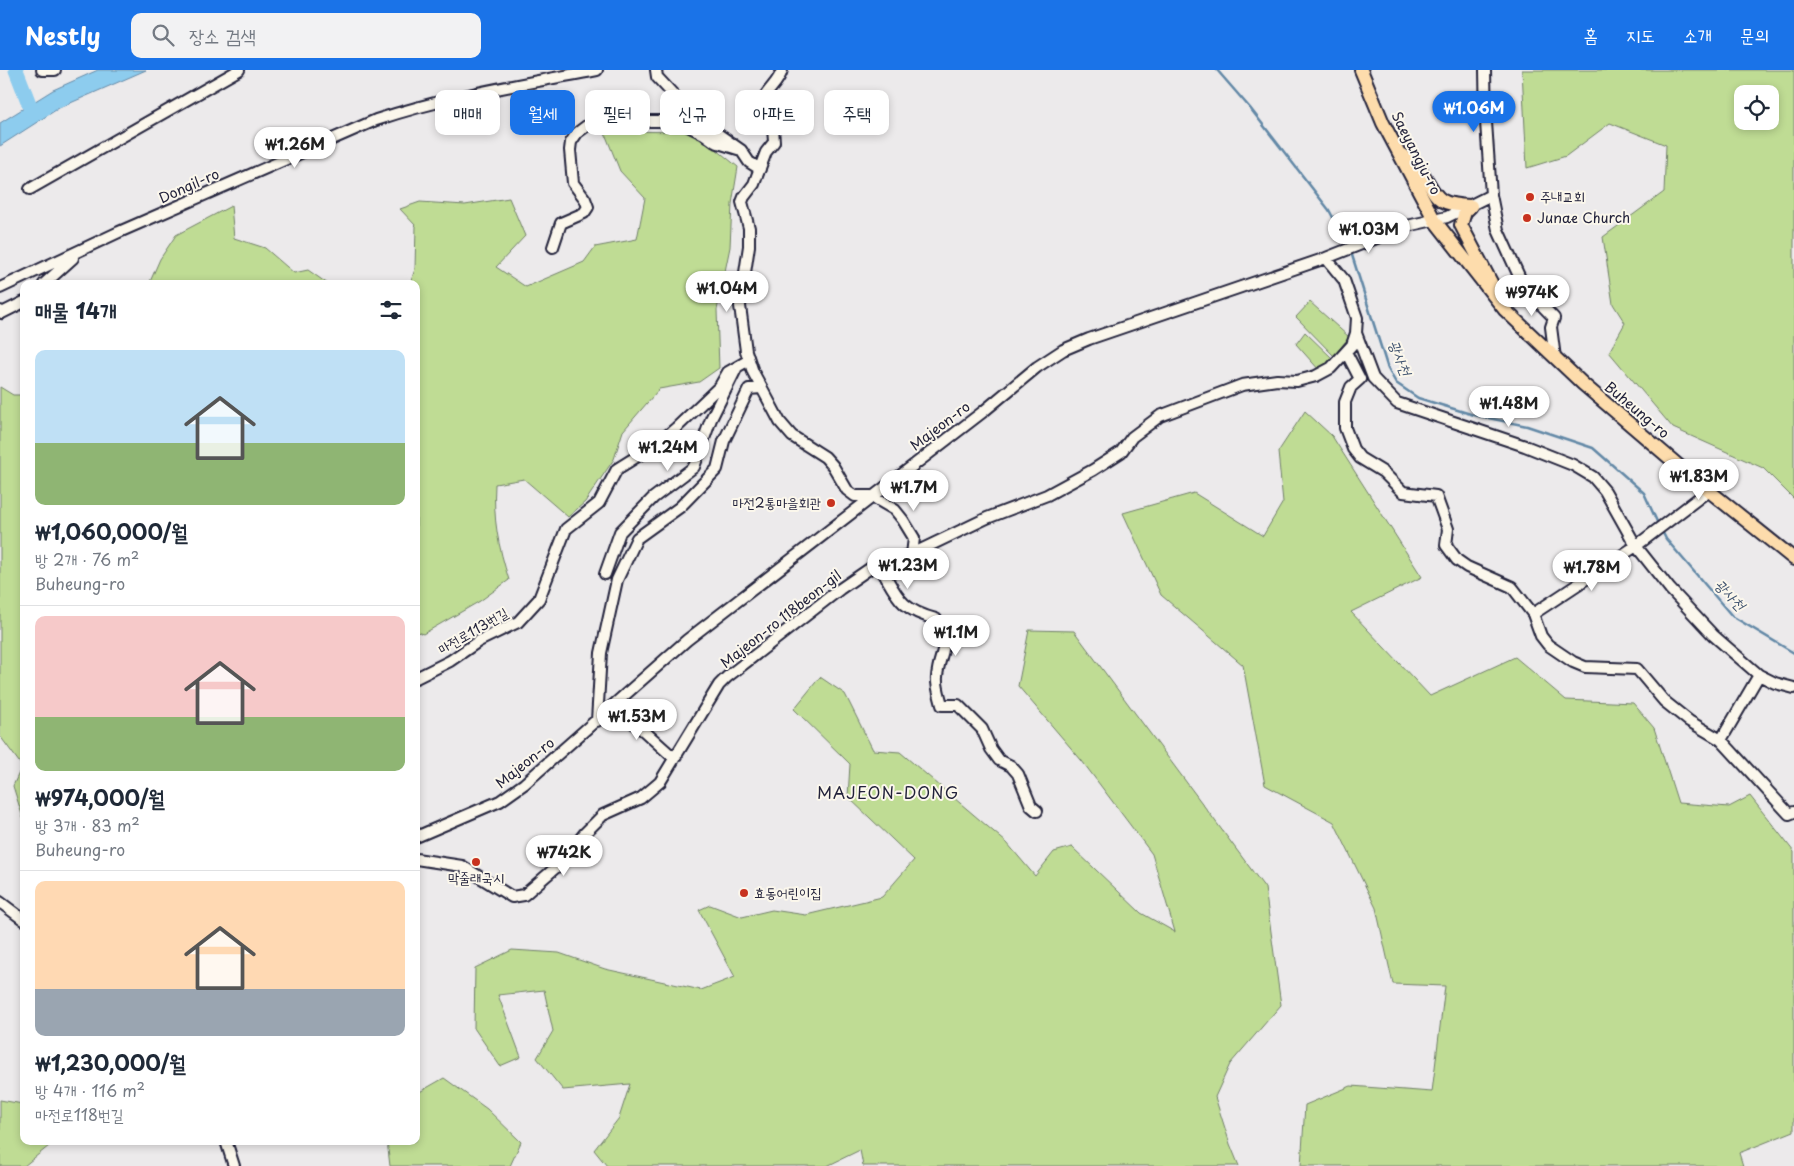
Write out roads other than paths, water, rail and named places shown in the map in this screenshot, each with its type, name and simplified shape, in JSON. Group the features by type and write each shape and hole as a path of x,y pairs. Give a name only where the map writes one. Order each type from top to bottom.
{"main road":[{"name":"Saeyangju-ro","path":"1361,70 1383,124 1435,221"},
{"path":"1400,155 1417,166 1428,185 1440,199 1456,206 1471,206"},
{"path":"1471,206 1465,212 1461,225 1506,310"},
{"name":"Buheung-ro","path":"1435,221 1506,310 1555,358 1708,491 1794,559"}],"street":[{"path":"42,70 55,70"},
{"path":"30,189 239,70"},
{"name":"Dongil-ro","path":"0,288 119,232 376,120 420,106 469,94 597,70"},
{"path":"656,70 658,77 695,118 741,150 750,162 760,169"},
{"path":"782,70 780,78 768,90 764,98 773,128 774,142 766,152 754,184 742,202 749,228 740,319 749,360 761,388 780,422 792,436 825,457 833,466 843,486 855,496 871,496 895,510 914,538 912,554"},
{"path":"1486,70 1486,122 1490,195 1498,230 1524,287 1554,318 1551,327 1555,358"},
{"path":"553,247 561,222 584,213 588,207 585,199 573,183 570,142 577,133 593,121 612,116 645,122 678,121 704,134 715,142 741,150"},
{"path":"1435,221 1471,206 1490,195"},
{"name":"Majeon-ro","path":"420,835 500,801 524,784 687,640 871,496 984,411 1036,368 1063,350 1089,339 1330,257 1395,230 1435,221"},
{"path":"49,280 66,266 77,253"},
{"path":"1330,257 1344,280 1356,318 1356,332 1372,378 1397,403 1525,446 1573,465 1593,477 1605,491 1638,544 1670,589 1713,635 1758,675 1775,683 1794,688"},
{"path":"0,312 2,313 20,304"},
{"name":"Majeon-ro 118beon-gil","path":"420,860 462,866 512,897 524,895 560,864 584,834 603,815 641,798 660,782 723,681 840,589 879,564 912,554 987,518 1047,495 1121,452 1132,437 1160,416 1242,385 1277,380 1297,381 1316,376 1331,368 1346,352 1356,332"},
{"path":"1346,352 1360,379 1351,388 1345,402 1345,428 1347,438 1353,450 1360,458 1383,472 1403,492 1436,496 1448,529 1446,545 1457,560 1473,570 1512,587 1533,614 1541,636 1548,645 1573,662 1586,667 1637,669 1664,701 1689,721 1720,740 1788,814 1794,812"},
{"name":"마전로113번길","path":"420,676 450,661 479,641 518,622 539,599 566,529 599,503 617,469 657,444 720,386 728,372 749,360"},
{"path":"605,574 620,532 653,498 694,467 712,419 737,367"},
{"path":"597,721 601,653 617,580 637,538 680,507 716,469 724,441 740,404 749,389 761,388"},
{"path":"1533,614 1572,591 1708,491"},
{"path":"879,564 905,606 913,612 936,619 940,626 944,648 937,684 942,705 958,705 982,729 994,754 1018,774 1031,806 1037,811"},
{"path":"1720,740 1758,675"},
{"path":"613,707 674,758"},
{"path":"0,902 20,917"},
{"path":"227,1145 234,1166"}],"water":[{"path":"98,70 146,70 59,108 0,146 0,123 53,90"}],"waterway":[{"path":"16,70 33,114"},
{"name":"광사천","path":"1217,70 1250,108 1329,210 1349,247"},
{"name":"광사천","path":"1351,252 1388,369 1396,383 1418,398 1474,415 1527,426 1593,448 1644,493 1659,526"},
{"name":"광사천","path":"1662,531 1666,539 1732,616 1794,653"}],"place":[{"name":"주내교회","path":"1530,197"},
{"name":"Junae Church","path":"1527,218"},
{"name":"마전2통마을회관","path":"831,503"},
{"name":"막줄래국시","path":"476,862"},
{"name":"효동어린이집","path":"744,893"}],"district":[{"name":"MAJEON-DONG","path":"888,793"}]}
